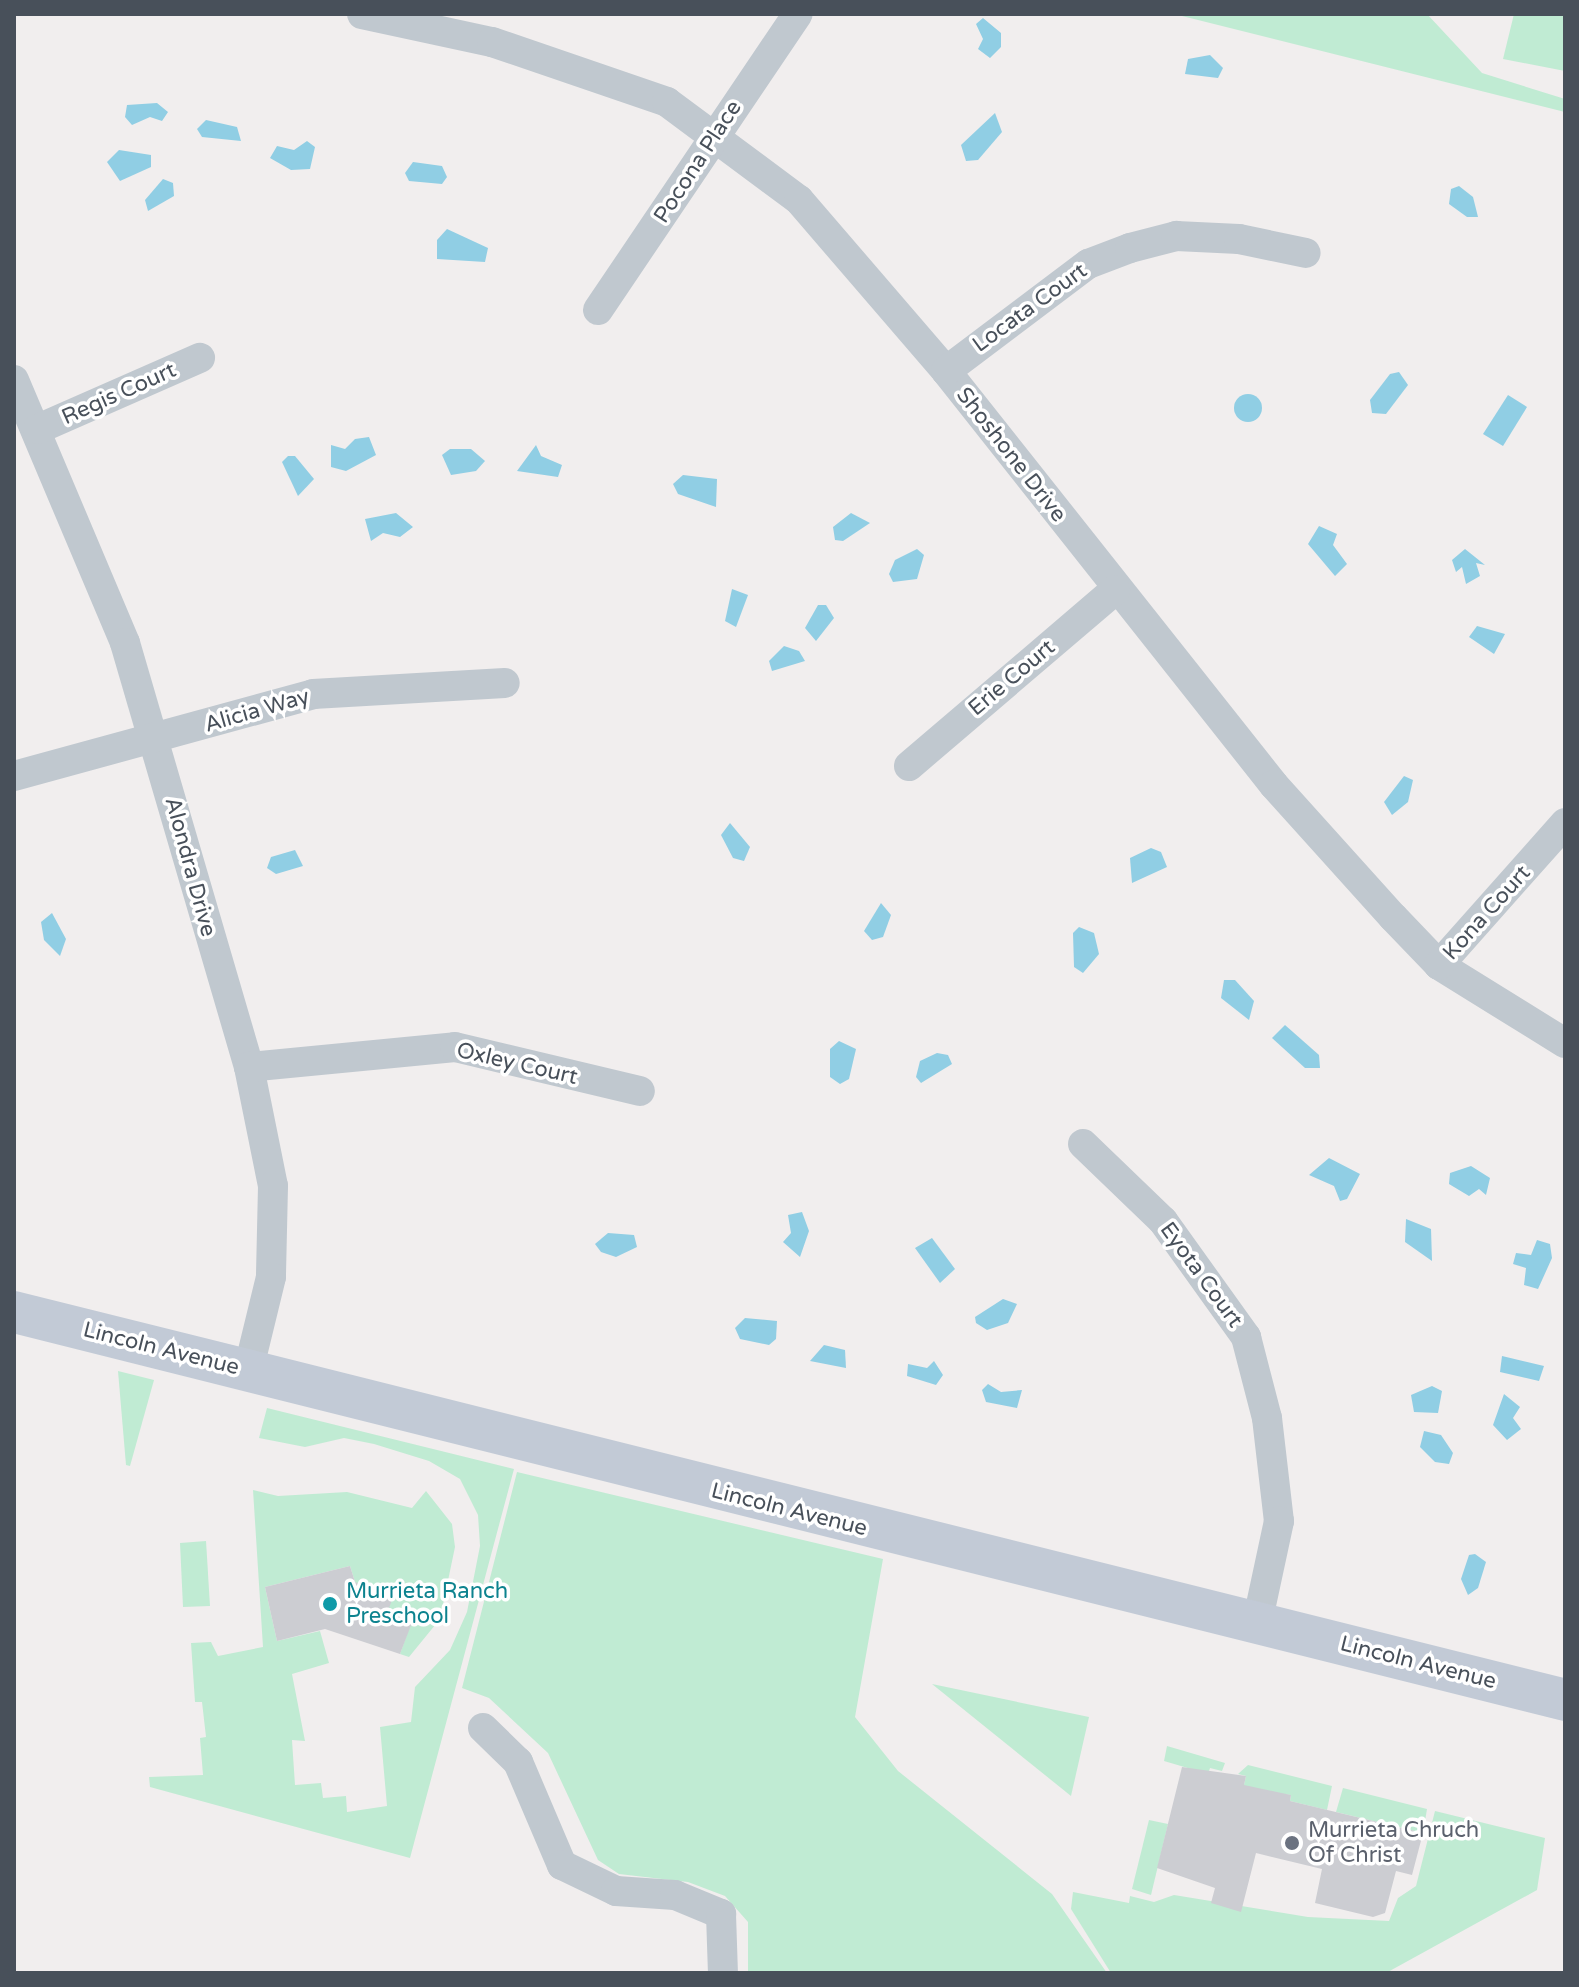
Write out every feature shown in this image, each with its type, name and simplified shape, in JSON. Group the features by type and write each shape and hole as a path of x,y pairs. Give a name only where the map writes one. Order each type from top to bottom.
{"street":[{"name":"Shoshone Drive","path":"362,14 492,42 667,102 799,200 946,371 1115,590 1274,785 1439,965 1565,1043"},
{"name":"Pocona Place","path":"598,310 712,136 798,14"},
{"name":"Locata Court","path":"946,371 1088,264 1130,248 1176,236 1239,239 1306,253"},
{"name":"Regis Court","path":"38,429 200,358"},
{"name":"Alondra Drive","path":"14,380 38,429 125,643 249,1067 273,1186 271,1277 248,1371"},
{"name":"Erie Court","path":"909,766 1115,590"},
{"name":"Alicia Way","path":"14,776 155,740 313,694 505,683"},
{"name":"Kona Court","path":"1439,965 1565,823"},
{"name":"Oxley Court","path":"249,1067 455,1047 640,1091"},
{"name":"Eyota Court","path":"1083,1144 1163,1221 1246,1337 1267,1418 1279,1521 1257,1624"},
{"name":"Lincoln Avenue","path":"14,1312 1565,1700"},
{"path":"483,1728 518,1762 562,1865 616,1891 688,1898 721,1914 723,1973"}],"green space":[{"path":"1174,14 1427,14 1482,73 1565,99 1565,112"},
{"path":"1514,14 1565,14 1565,71 1503,59"},
{"path":"118,1371 154,1380 130,1466 126,1465"},
{"path":"267,1408 514,1469 410,1858 150,1787 149,1777 203,1775 200,1738 206,1737 202,1702 195,1702 191,1643 211,1642 218,1656 263,1647 253,1490 278,1496 347,1492 412,1508 426,1491 452,1524 455,1547 440,1619 409,1657 400,1654 412,1620 388,1611 355,1582 350,1566 265,1587 277,1641 320,1631 329,1663 292,1674 305,1741 292,1740 295,1785 321,1783 323,1798 346,1796 347,1812 387,1806 380,1727 411,1722 415,1687 450,1650 467,1612 480,1546 478,1515 460,1479 429,1461 374,1444 344,1438 305,1447 259,1438"},
{"path":"517,1472 883,1559 855,1717 898,1771 1052,1894 1107,1973 748,1973 748,1922 725,1896 688,1882 619,1874 598,1860 548,1753 489,1698 462,1688"},
{"path":"206,1541 210,1606 183,1607 180,1543"},
{"path":"932,1684 1089,1717 1071,1796"},
{"path":"1167,1746 1225,1763 1222,1771 1210,1768 1208,1774 1164,1761"},
{"path":"1248,1765 1332,1786 1327,1810 1290,1801 1291,1795 1243,1789 1246,1776 1238,1774"},
{"path":"1343,1788 1427,1809 1423,1833 1336,1812"},
{"path":"1435,1811 1545,1838 1537,1890 1386,1973 1111,1973 1071,1909 1073,1892 1129,1903 1130,1896 1154,1902 1174,1895 1308,1917 1389,1921 1398,1898 1416,1886"},
{"path":"1149,1820 1168,1824 1151,1895 1132,1889"}],"water":[{"path":"983,18 1001,33 1001,47 990,58 978,49 983,39 976,24"},
{"path":"1210,55 1223,68 1218,78 1185,74 1188,59"},
{"path":"157,103 168,112 162,121 150,117 132,125 125,117 127,105"},
{"path":"995,113 1002,132 978,160 966,161 961,145"},
{"path":"206,120 237,127 241,141 202,137 197,129"},
{"path":"307,141 315,147 310,169 291,170 270,158 277,146 294,150"},
{"path":"119,150 151,155 151,167 120,181 107,162"},
{"path":"413,162 442,166 447,177 442,184 409,181 405,173"},
{"path":"163,179 173,183 174,196 148,211 145,200"},
{"path":"1459,186 1473,197 1478,217 1467,217 1449,204 1451,189"},
{"path":"447,229 488,248 485,262 437,259 437,240"},
{"path":"1399,372 1408,385 1386,414 1372,413 1370,400 1390,374"},
{"path":"1248,394 1258,398 1262,408 1258,418 1248,422 1238,418 1234,408 1238,398"},
{"path":"1508,395 1527,407 1503,446 1483,434"},
{"path":"369,437 376,455 346,471 331,467 331,445 345,449 355,439"},
{"path":"536,445 541,456 562,465 558,477 517,471"},
{"path":"450,449 471,449 485,461 476,471 451,475 442,455"},
{"path":"288,456 295,456 314,479 298,496 282,462"},
{"path":"683,475 717,479 716,507 678,494 673,484"},
{"path":"396,513 413,527 400,537 383,533 371,541 365,519"},
{"path":"851,513 870,523 843,541 835,540 833,527"},
{"path":"1319,526 1337,534 1333,545 1347,564 1335,576 1308,544"},
{"path":"917,549 924,555 917,579 893,582 889,574 895,560"},
{"path":"1465,549 1485,565 1476,563 1480,576 1466,584 1462,567 1456,572 1452,560"},
{"path":"732,589 748,595 736,627 725,621"},
{"path":"818,605 826,605 834,618 816,641 805,628"},
{"path":"1477,626 1505,634 1494,654 1469,637"},
{"path":"784,646 799,651 805,661 772,671 769,661"},
{"path":"1404,776 1413,780 1408,802 1392,815 1384,802"},
{"path":"730,823 750,847 744,861 733,858 721,835"},
{"path":"1151,848 1161,852 1167,867 1132,883 1130,858"},
{"path":"295,850 303,866 276,874 267,868 271,857"},
{"path":"881,903 891,915 883,937 872,940 864,931"},
{"path":"52,913 66,939 60,956 44,940 41,922"},
{"path":"1079,927 1094,933 1099,954 1083,973 1074,967 1073,933"},
{"path":"1224,980 1235,980 1254,1001 1249,1020 1221,998"},
{"path":"1285,1025 1319,1055 1320,1068 1305,1068 1272,1038"},
{"path":"839,1041 856,1049 849,1079 840,1084 830,1077 830,1049"},
{"path":"937,1053 948,1055 952,1064 921,1083 916,1077 920,1061"},
{"path":"1329,1158 1360,1174 1347,1199 1340,1201 1334,1186 1309,1175"},
{"path":"1471,1166 1490,1178 1486,1195 1479,1189 1469,1196 1449,1184 1450,1173"},
{"path":"802,1212 809,1231 800,1257 783,1242 791,1233 788,1215"},
{"path":"1406,1219 1431,1229 1432,1261 1405,1242"},
{"path":"608,1233 634,1235 637,1247 616,1257 601,1252 595,1244"},
{"path":"932,1238 955,1269 940,1283 915,1248"},
{"path":"1537,1240 1550,1244 1552,1258 1538,1289 1524,1285 1526,1268 1513,1264 1516,1253 1531,1255"},
{"path":"1003,1299 1017,1304 1008,1323 987,1330 976,1323 975,1317"},
{"path":"745,1318 777,1321 776,1339 769,1345 740,1339 735,1328"},
{"path":"824,1345 845,1350 846,1368 810,1361"},
{"path":"1502,1356 1544,1366 1539,1381 1500,1372"},
{"path":"934,1361 943,1375 936,1385 907,1376 908,1364 927,1368"},
{"path":"988,1384 1001,1392 1022,1390 1017,1408 986,1402 982,1390"},
{"path":"1432,1386 1442,1391 1438,1413 1414,1412 1411,1395"},
{"path":"1504,1394 1520,1407 1513,1418 1521,1429 1507,1440 1493,1425"},
{"path":"1424,1431 1441,1435 1453,1453 1449,1464 1435,1462 1420,1447"},
{"path":"1475,1554 1486,1562 1478,1588 1468,1595 1461,1579 1469,1555"}],"building":[{"name":"Murrieta Ranch Preschool","path":"350,1566 355,1582 393,1597 388,1611 413,1620 400,1654 325,1629 277,1641 265,1587"},
{"name":"Murrieta Chruch Of Christ","path":"1182,1767 1246,1776 1244,1785 1291,1795 1290,1801 1423,1833 1412,1875 1396,1871 1385,1913 1373,1917 1315,1903 1322,1869 1256,1853 1241,1912 1211,1903 1215,1888 1157,1868"}],"place":[{"name":"Murrieta Ranch Preschool","path":"330,1604"},
{"name":"Murrieta Chruch Of Christ","path":"1292,1843"}]}
